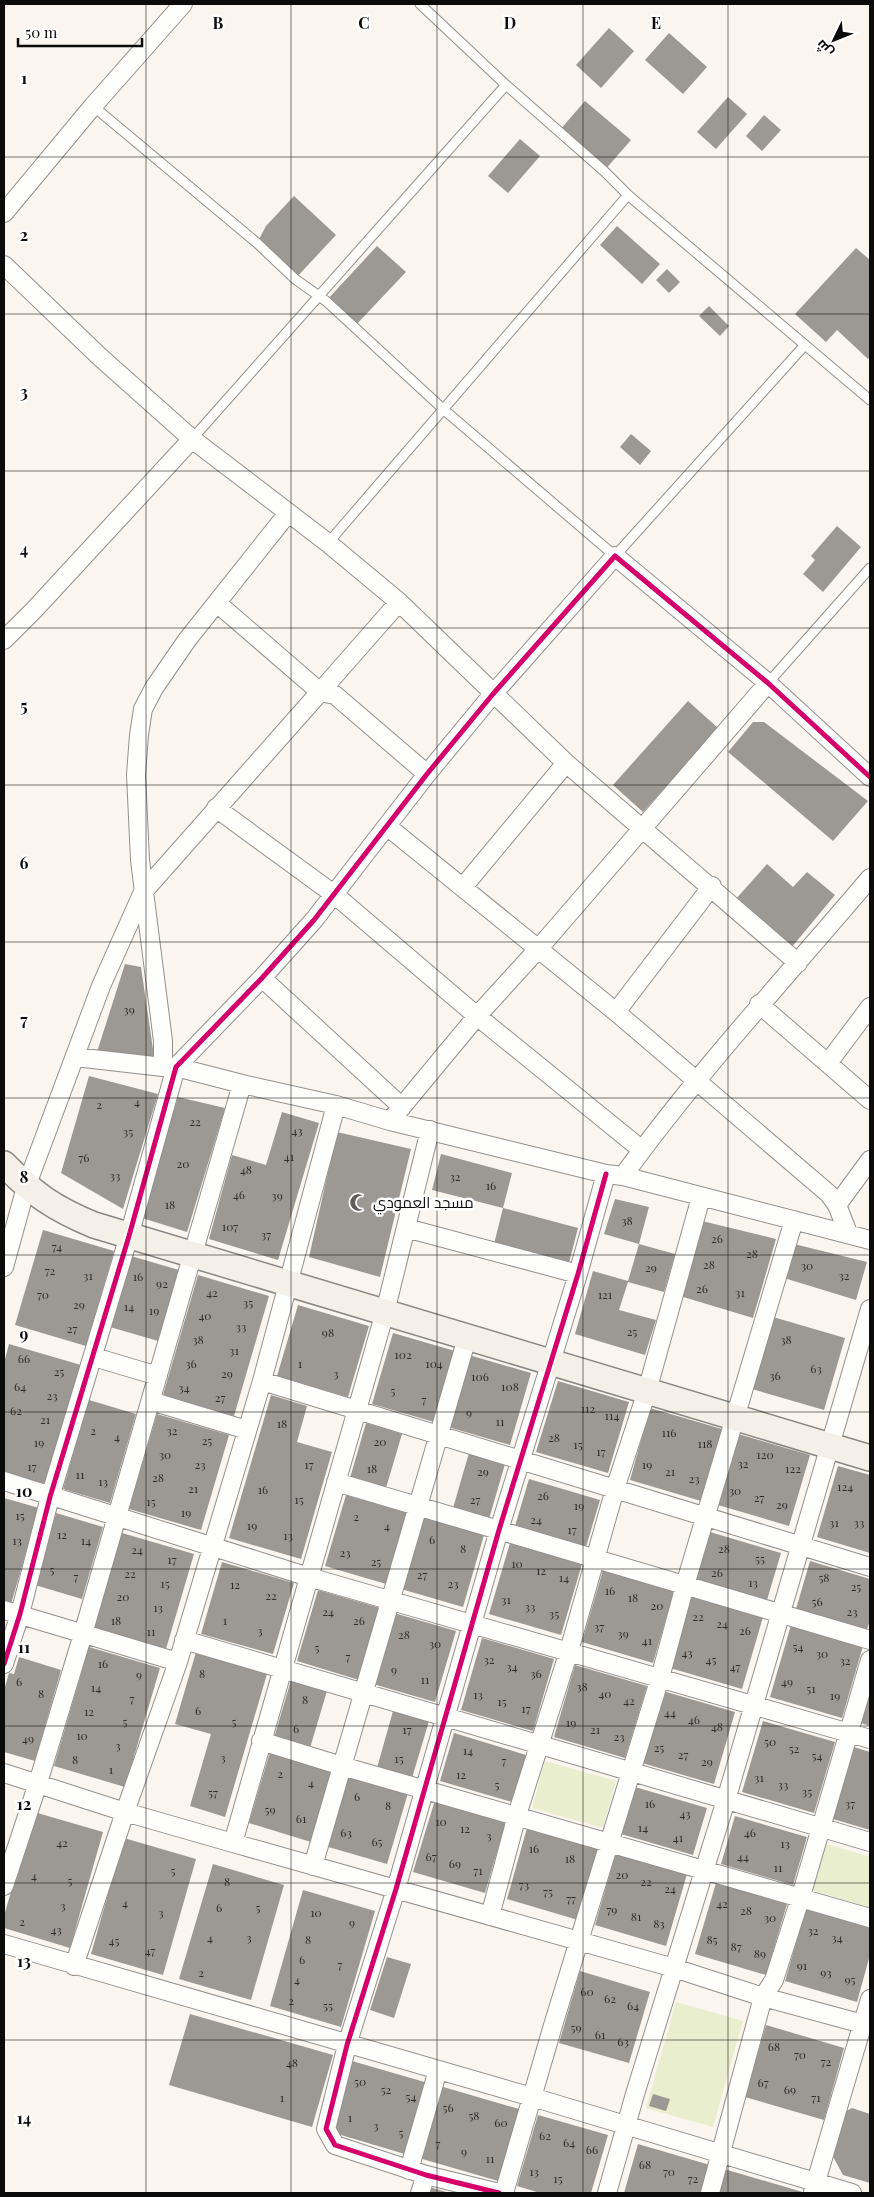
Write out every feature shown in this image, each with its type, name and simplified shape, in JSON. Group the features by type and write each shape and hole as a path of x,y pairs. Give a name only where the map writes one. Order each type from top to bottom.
{"main road":[{"path":"4,1164 26,1187 49,1203 71,1215 129,1236 870,1458"}],"street":[{"path":"4,212 93,106 183,4"},
{"path":"4,265 100,357 192,439 328,543 398,602 566,762 642,830 712,886 798,963"},
{"path":"4,640 192,439"},
{"path":"4,1664 12,1612 94,1357 129,1236 169,1067 162,1032 143,892 136,775 143,709 154,688 187,640 288,513"},
{"path":"169,1067 262,978 335,895 427,774 493,694 616,556 768,683 870,777"},
{"path":"217,602 320,692 335,695 427,774"},
{"path":"4,1267 26,1187 101,986 143,892 398,602"},
{"path":"390,1121 477,1016 539,948 768,683"},
{"path":"463,887 566,762"},
{"path":"216,808 335,895 477,1016 642,1150"},
{"path":"388,827 616,1012 828,1194 837,1205 848,1233"},
{"path":"499,2193 417,2172 335,2145 328,2136 326,2129 347,2045 396,1889 499,1530 550,1361 578,1274 615,1175 642,1150 760,1004 798,963 870,878"},
{"path":"616,1012 712,886"},
{"path":"262,978 402,1107"},
{"path":"760,1004 870,1100"},
{"path":"828,1063 870,1007"},
{"path":"75,1057 169,1067 336,1105 390,1121 615,1175 870,1240"},
{"path":"4,1886 38,1783 118,1517 242,1084"},
{"path":"74,1966 125,1812 178,1662 262,1381 336,1105"},
{"path":"233,1843 357,1410 430,1130"},
{"path":"837,1205 870,1160"},
{"path":"490,1916 518,1815 569,1651 614,1489 646,1391 701,1197"},
{"path":"504,2193 630,1771 660,1678 685,1585 794,1220"},
{"path":"406,1228 578,1274"},
{"path":"607,2193 626,2125 726,1800 752,1705 870,1309"},
{"path":"313,1866 467,1338"},
{"path":"94,1357 158,1376"},
{"path":"262,1381 870,1567"},
{"path":"151,1401 247,1430"},
{"path":"4,1481 211,1547 870,1739"},
{"path":"336,1482 870,1640"},
{"path":"12,1612 178,1662"},
{"path":"184,1640 870,1842"},
{"path":"710,2193 763,1997 774,1980 801,1896 870,1660"},
{"path":"261,1741 704,1871 801,1896 870,1918"},
{"path":"4,1773 125,1812 674,1968 763,1997 867,2026"},
{"path":"4,1944 74,1966 626,2125 721,2154 815,2188 852,2193"},
{"path":"815,2188 867,2026 870,1999"},
{"path":"420,2193 417,2172 438,2070"}],"lane":[{"path":"420,4 628,195 870,400"},
{"path":"192,439 506,85"},
{"path":"93,106 257,243 295,279 320,296 443,409 616,556 804,346"},
{"path":"328,543 628,195"},
{"path":"768,683 870,568"}],"green space":[{"path":"545,1761 616,1781 603,1828 532,1808"},
{"path":"826,1844 870,1857 870,1908 813,1890"},
{"path":"676,2002 743,2021 713,2127 646,2108"}],"building":[{"path":"609,28 634,51 601,88 576,65"},
{"path":"669,33 707,67 683,94 645,60"},
{"path":"728,97 747,114 716,149 697,132"},
{"path":"585,101 631,140 604,171 559,131"},
{"path":"764,115 781,130 762,151 746,136"},
{"path":"520,139 540,156 508,193 488,176"},
{"path":"294,196 336,235 295,279 257,243 266,226"},
{"path":"617,226 660,264 642,284 600,245"},
{"path":"377,246 406,272 354,327 326,301"},
{"path":"856,248 870,260 870,357 868,359 837,330 826,342 795,314"},
{"path":"667,269 680,282 669,293 656,280"},
{"path":"709,306 729,326 720,336 699,316"},
{"path":"631,434 651,451 640,465 620,447"},
{"path":"837,526 861,547 823,592 803,574 815,560 811,556"},
{"path":"688,701 718,728 643,812 613,785"},
{"path":"753,722 764,722 868,801 833,841 728,752"},
{"path":"767,864 793,887 807,872 835,895 791,948 735,900"},
{"path":"125,964 141,967 155,1063 97,1052"},
{"path":"89,1076 158,1094 123,1209 61,1173"},
{"path":"178,1097 225,1108 187,1232 142,1218"},
{"path":"282,1112 319,1123 278,1260 209,1239 232,1155 266,1165"},
{"name":"مسجد العمودي","path":"337,1132 411,1149 380,1277 309,1257"},
{"path":"441,1154 512,1173 503,1208 432,1190"},
{"path":"615,1199 649,1207 639,1244 604,1234"},
{"path":"503,1208 578,1228 569,1263 494,1244"},
{"path":"702,1221 776,1239 753,1318 680,1296"},
{"path":"43,1230 114,1251 86,1346 15,1325"},
{"path":"639,1244 675,1254 664,1292 628,1282 619,1310 656,1320 645,1355 575,1334 593,1271 628,1281"},
{"path":"794,1244 867,1262 856,1300 784,1278"},
{"path":"131,1256 179,1270 158,1341 110,1327"},
{"path":"198,1275 269,1296 234,1416 163,1395"},
{"path":"298,1305 369,1326 348,1397 277,1376"},
{"path":"773,1317 845,1338 824,1410 752,1389"},
{"path":"393,1333 455,1351 434,1422 372,1404"},
{"path":"9,1344 81,1365 46,1484 4,1472 4,1363"},
{"path":"469,1355 531,1373 510,1445 448,1427"},
{"path":"558,1381 629,1402 608,1473 536,1452"},
{"path":"271,1395 307,1406 297,1442 332,1452 301,1559 229,1538"},
{"path":"89,1400 136,1414 110,1503 63,1489"},
{"path":"650,1408 722,1429 701,1501 630,1480"},
{"path":"157,1414 229,1435 201,1530 129,1509"},
{"path":"366,1423 402,1434 386,1488 350,1478"},
{"path":"738,1434 810,1455 789,1526 718,1505"},
{"path":"469,1453 505,1464 489,1519 453,1508"},
{"path":"838,1466 870,1475 870,1553 817,1537"},
{"path":"529,1479 600,1500 586,1547 515,1526"},
{"path":"346,1495 408,1513 386,1584 325,1566"},
{"path":"4,1498 39,1508 11,1604 4,1601"},
{"path":"56,1513 103,1527 82,1599 35,1585"},
{"path":"422,1517 484,1535 463,1607 401,1589"},
{"path":"710,1532 781,1553 767,1600 696,1579"},
{"path":"122,1533 194,1554 166,1649 94,1628"},
{"path":"510,1543 582,1564 561,1635 489,1614"},
{"path":"810,1561 870,1579 870,1620 867,1630 796,1609"},
{"path":"222,1562 294,1583 273,1654 201,1634"},
{"path":"603,1570 674,1591 653,1663 582,1642"},
{"path":"318,1590 380,1608 359,1680 297,1661"},
{"path":"691,1596 763,1617 742,1689 670,1668"},
{"path":"394,1613 456,1631 435,1702 373,1684"},
{"path":"791,1625 863,1646 842,1718 770,1697"},
{"path":"482,1638 554,1659 533,1731 461,1710"},
{"path":"89,1647 160,1668 125,1787 54,1766"},
{"path":"196,1652 267,1674 225,1817 190,1806 211,1734 175,1724"},
{"path":"19,1657 61,1670 35,1761 4,1752 4,1690 9,1673 14,1674"},
{"path":"575,1665 647,1686 625,1758 554,1737"},
{"path":"291,1680 327,1691 310,1748 274,1738"},
{"path":"663,1691 735,1712 714,1784 642,1763"},
{"path":"870,1693 870,1726 861,1723"},
{"path":"393,1711 429,1721 412,1778 377,1768"},
{"path":"763,1721 835,1742 814,1813 742,1792"},
{"path":"454,1733 526,1755 512,1802 440,1781"},
{"path":"854,1747 870,1752 870,1830 833,1819"},
{"path":"270,1752 332,1770 311,1842 249,1823"},
{"path":"346,1774 408,1793 387,1864 325,1846"},
{"path":"635,1787 707,1808 693,1855 621,1834"},
{"path":"435,1800 506,1821 485,1893 413,1872"},
{"path":"34,1812 103,1832 70,1948 4,1928 4,1916"},
{"path":"735,1816 807,1837 793,1885 721,1864"},
{"path":"527,1828 599,1848 578,1920 507,1899"},
{"path":"124,1838 196,1859 163,1975 91,1954"},
{"path":"616,1853 687,1874 666,1946 595,1925"},
{"path":"213,1864 284,1885 251,2000 179,1979"},
{"path":"716,1883 787,1904 766,1975 695,1954"},
{"path":"303,1890 375,1911 341,2027 270,2006"},
{"path":"806,1909 870,1928 870,1955 857,2002 785,1981"},
{"path":"387,1957 411,1964 394,2018 370,2010"},
{"path":"580,1971 650,1992 629,2063 559,2043"},
{"path":"190,2014 333,2055 312,2127 169,2085"},
{"path":"766,2025 844,2048 824,2120 745,2097"},
{"path":"352,2061 428,2083 408,2155 331,2132"},
{"path":"440,2086 519,2109 498,2181 419,2158"},
{"path":"653,2094 670,2099 666,2111 649,2106"},
{"path":"852,2108 870,2114 870,2183 843,2175 830,2151 841,2114"},
{"path":"538,2115 608,2135 591,2193 540,2193 517,2186"},
{"path":"638,2144 710,2165 701,2193 624,2193"},
{"path":"724,2169 806,2193 717,2193"},
{"path":"429,2187 450,2193 427,2193"}],"cycle path":[{"path":"4,1664 20,1614 50,1497 129,1236 176,1067 262,978 314,920 427,774 493,694 615,556 768,683 870,777"},
{"path":"499,2193 426,2175 335,2145 326,2129 347,2045 396,1889 499,1530 578,1274 606,1174"}],"place":[{"name":"مسجد العمودي","path":"359,1203"}]}
